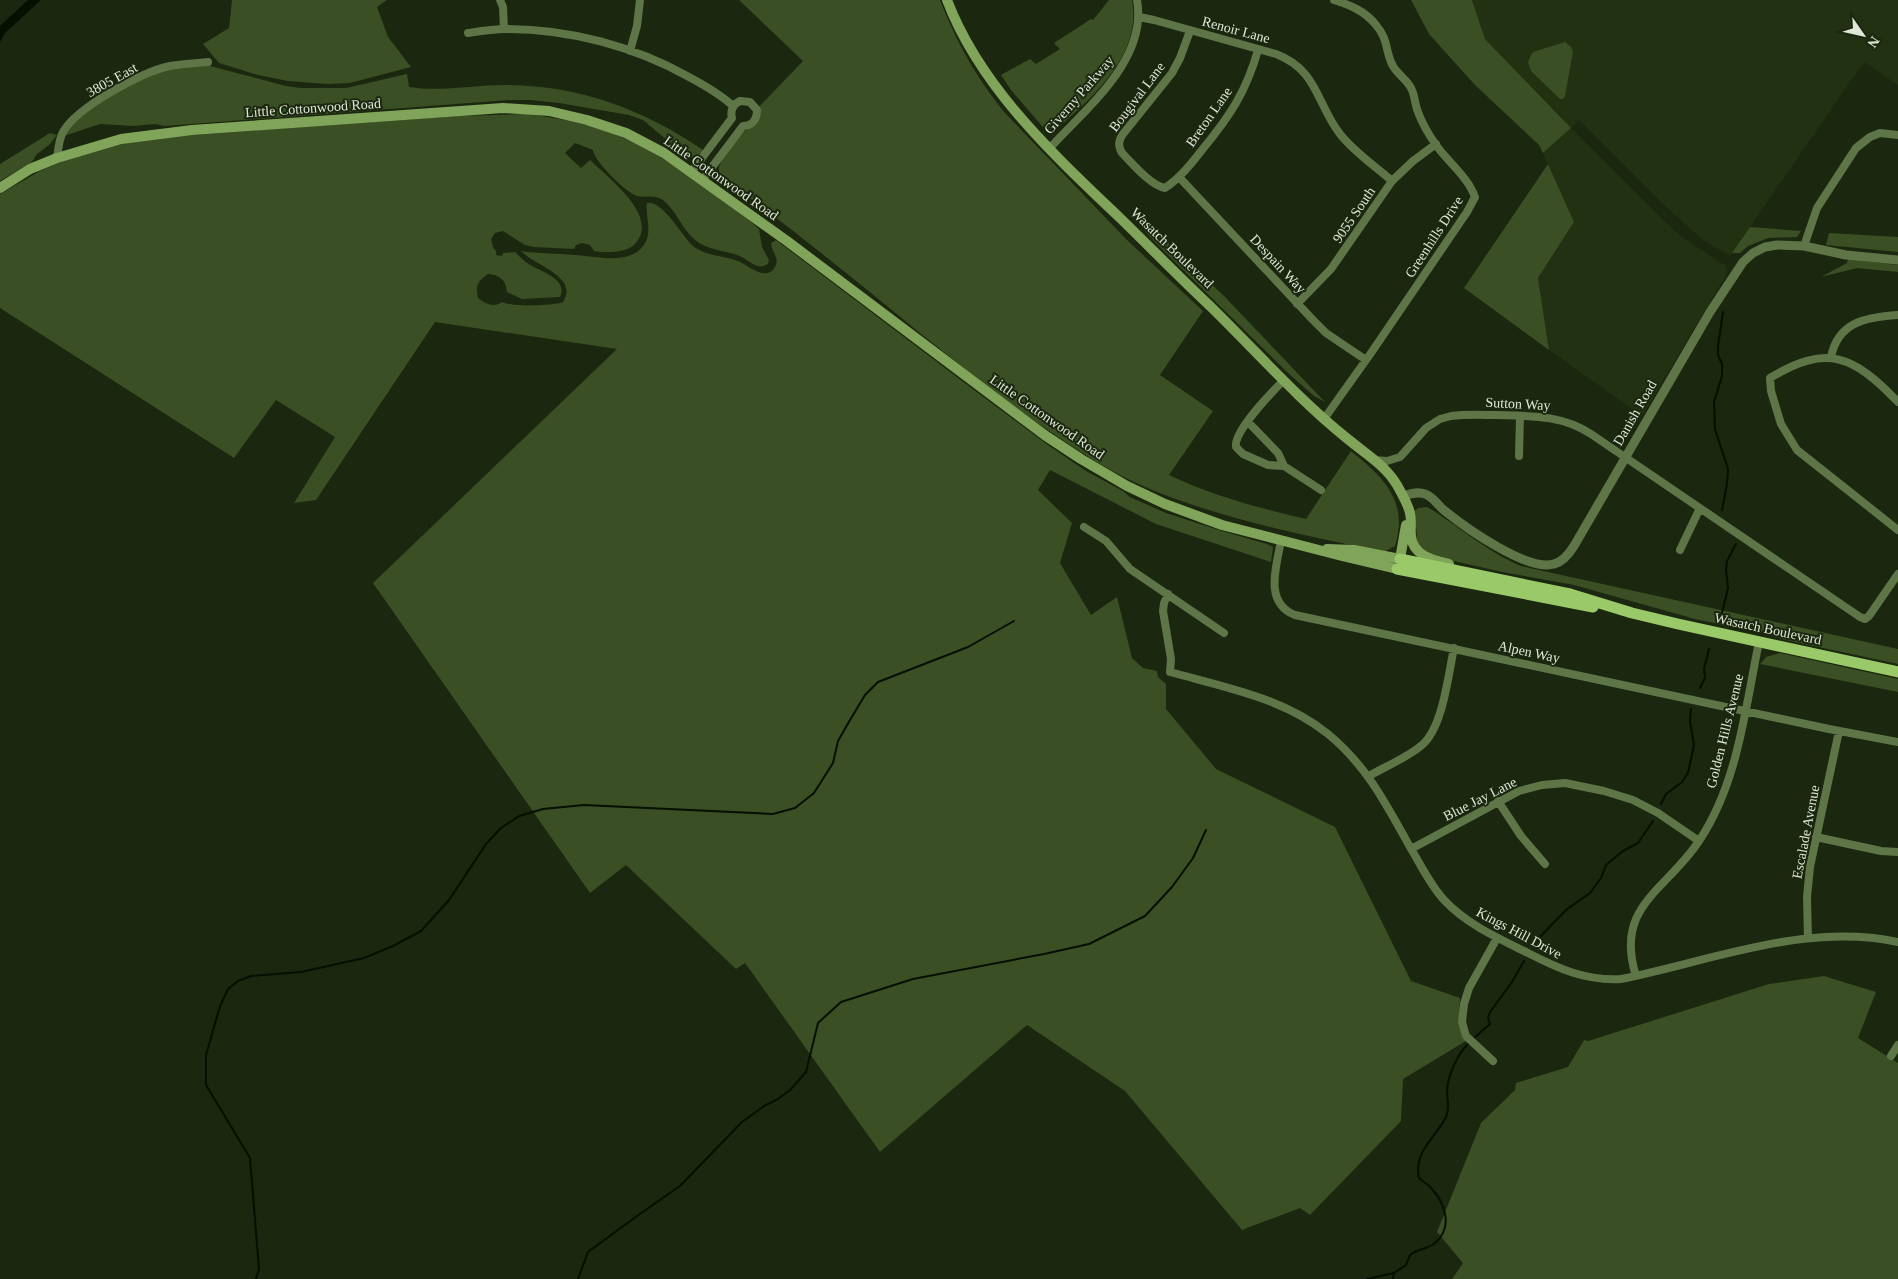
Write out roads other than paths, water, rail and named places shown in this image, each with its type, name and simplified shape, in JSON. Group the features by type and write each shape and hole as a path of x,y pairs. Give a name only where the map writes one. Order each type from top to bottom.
{"main road":[{"name":"Wasatch Boulevard","path":"947,0 959,29 980,63 1008,102 1050,148 1324,419 1390,474 1410,511 1412,540 1418,552 1430,559 1481,579 1568,603 1632,613 1898,672"},
{"name":"Little Cottonwood Road","path":"0,188 30,169 57,158 121,139 192,130 483,109 517,109 562,114 614,128 654,146 692,171 1015,413 1081,460 1127,486 1185,512 1222,525 1321,550 1354,550 1399,564"},
{"name":"Wasatch Boulevard","path":"1403,496 1406,527 1399,564 1448,580 1481,579"}],"street":[{"path":"500,0 503,7 504,29"},
{"path":"630,50 637,26 640,0"},
{"name":"Giverny Parkway","path":"1050,148 1100,94 1124,63 1134,43 1138,17 1136,0"},
{"name":"Greenhills Drive","path":"1324,419 1456,228 1475,197 1470,186 1436,144 1418,112 1409,84 1393,66 1385,38 1376,25 1366,14 1338,1"},
{"name":"Renoir Lane","path":"1138,17 1276,54 1294,63 1302,69 1315,87 1326,112 1341,135 1392,181"},
{"path":"468,33 504,29 568,35 630,50 704,85 734,106"},
{"name":"Bougival Lane","path":"1165,188 1154,183 1122,153 1119,148 1119,142 1123,134 1172,73 1190,31"},
{"name":"Breton Lane","path":"1165,188 1179,177 1225,122 1239,101 1258,50"},
{"name":"3805 East","path":"57,158 62,133 75,118 91,105 132,81 169,66 208,62"},
{"path":"692,171 732,118 731,112 734,106 740,101 750,102 757,110 756,118 750,124 743,126 703,179"},
{"path":"1804,246 1817,208 1856,148 1870,137 1880,133 1898,135"},
{"name":"9055 South","path":"1298,304 1331,269 1392,181 1413,161 1436,144"},
{"name":"Despain Way","path":"1179,177 1326,333 1366,360"},
{"name":"Danish Road","path":"1403,496 1418,493 1427,495 1456,519 1496,546 1540,564 1553,564 1563,560 1572,550 1710,312 1743,262 1753,253 1765,247 1776,245 1804,246 1846,255 1898,260"},
{"path":"1831,358 1835,342 1849,326 1860,321 1898,315"},
{"path":"1898,402 1866,374 1844,361 1831,358 1822,357 1803,362 1770,378 1771,391 1780,424 1797,450 1898,530"},
{"path":"1284,380 1261,403 1236,440 1236,447 1243,454 1268,465 1284,466 1321,490"},
{"name":"Sutton Way","path":"1374,460 1394,460 1404,454 1426,428 1445,417 1458,415 1547,417 1571,423 1585,430 1700,508 1781,568 1865,619 1898,574"},
{"path":"1519,456 1520,416"},
{"path":"1248,422 1278,453 1284,466"},
{"path":"1680,550 1700,508"},
{"path":"1084,528 1106,541 1130,569 1224,633"},
{"name":"Alpen Way","path":"1281,541 1275,574 1275,588 1279,604 1289,613 1744,711 1898,742"},
{"name":"Kings Hill Drive","path":"1168,594 1163,611 1171,659 1170,672 1249,694 1288,709 1327,733 1345,749 1369,776 1432,885 1445,901 1460,915 1497,938 1573,974 1605,980 1636,976 1740,950 1808,938 1864,938 1898,942"},
{"name":"Golden Hills Avenue","path":"1636,976 1630,950 1631,935 1635,921 1642,907 1680,866 1699,841 1714,816 1728,782 1759,642"},
{"path":"1369,776 1420,746 1433,732 1439,715 1454,648"},
{"name":"Escalade Avenue","path":"1808,938 1806,898 1810,867 1839,731"},
{"name":"Blue Jay Lane","path":"1411,849 1519,791 1542,785 1565,783 1586,786 1646,806 1699,841"},
{"path":"1498,801 1521,836 1545,864"},
{"path":"1816,837 1881,851 1898,852"},
{"path":"1493,1061 1466,1036 1462,1022 1466,995 1497,938"},
{"path":"1891,1056 1898,1045"}],"waterway":[{"path":"1722,510 1728,469 1715,429 1714,402 1722,376 1722,364 1718,355 1718,346 1723,312"},
{"path":"1721,617 1728,588 1727,561 1736,544"},
{"path":"256,1279 259,1269 250,1158 206,1085 206,1055 220,1006 228,989 238,981 251,976 301,972 364,958 393,946 421,931 449,900 486,844 501,828 519,816 543,809 584,805 773,814 795,808 814,793 833,763 838,741 850,720 865,695 878,682 968,647 1014,621"},
{"path":"1700,688 1705,678 1704,669 1709,649"},
{"path":"1661,804 1666,794 1682,782 1688,773 1694,745 1690,722 1691,709"},
{"path":"1533,944 1566,910 1590,893 1601,878 1606,865 1623,851 1638,843 1653,821"},
{"path":"578,1279 588,1252 680,1186 742,1122 790,1090 806,1072 818,1023 841,1002 913,979 1089,944 1145,916 1172,887 1193,858 1206,830"},
{"path":"1473,1039 1490,1024 1488,1018 1490,1012 1512,982 1524,961"},
{"path":"1393,1279 1394,1273 1406,1265 1410,1255 1435,1243 1441,1237 1444,1230 1446,1223 1444,1208 1436,1194 1419,1178 1419,1160 1426,1145 1446,1117 1449,1077 1458,1058 1470,1042"},
{"path":"1367,1279 1394,1273"}]}
